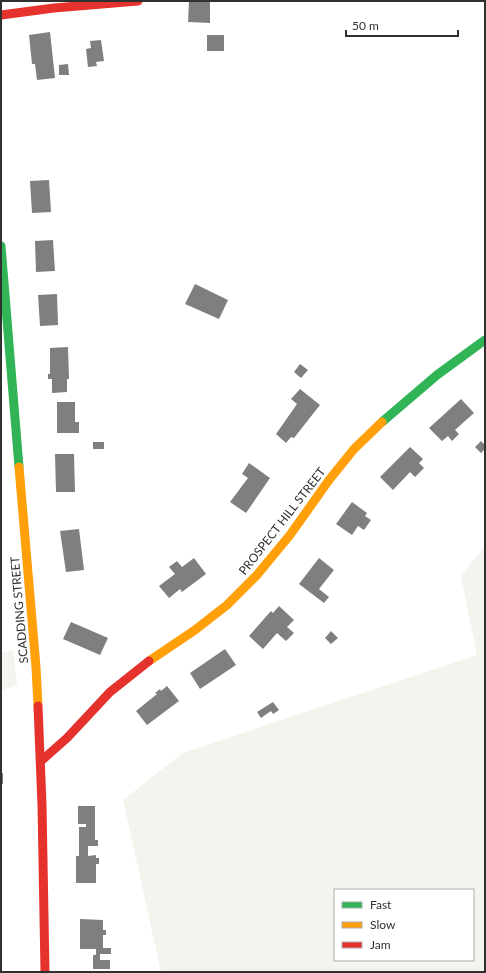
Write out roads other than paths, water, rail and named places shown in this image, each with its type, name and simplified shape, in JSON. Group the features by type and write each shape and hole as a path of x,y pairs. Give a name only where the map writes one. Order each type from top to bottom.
{"street":[{"path":"1,15 54,8 138,1"},
{"name":"SCADDING STREET","path":"1,246 36,667 41,761 45,972"},
{"name":"PROSPECT HILL STREET","path":"41,761 67,738 110,692 161,652 195,630 227,605 257,575 290,535 329,480 354,449 372,430 437,375 485,340"}]}
